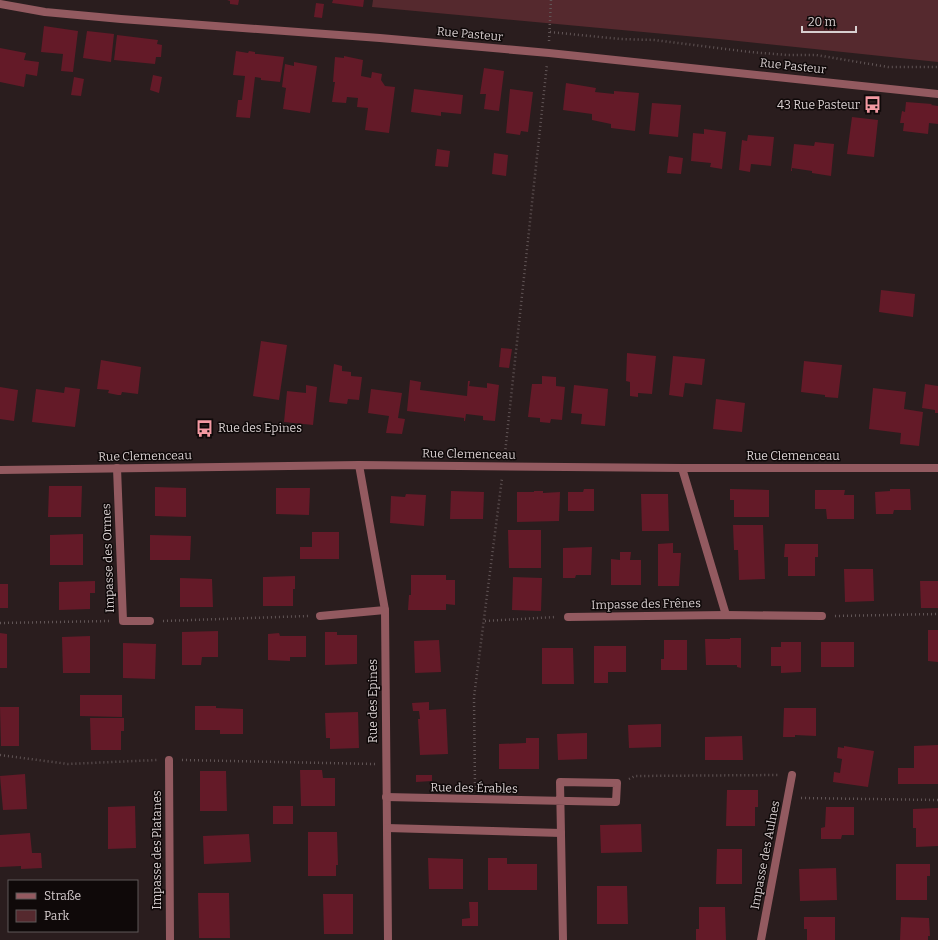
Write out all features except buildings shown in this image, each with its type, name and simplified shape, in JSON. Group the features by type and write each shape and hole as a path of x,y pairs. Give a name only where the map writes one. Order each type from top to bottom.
{"street":[{"name":"Rue Pasteur","path":"0,4 45,12 106,18 380,38 549,53 938,94"},
{"name":"Rue Clemenceau","path":"0,470 359,464 682,468 938,468"},
{"name":"Rue des Epines","path":"359,464 385,610 388,940"},
{"name":"Impasse des Ormes","path":"117,468 123,621 150,621"},
{"path":"682,468 726,615"},
{"path":"320,616 385,610"},
{"name":"Impasse des Frênes","path":"568,617 726,615 822,616"},
{"name":"Impasse des Platanes","path":"169,760 170,940"},
{"name":"Impasse des Aulnes","path":"762,940 792,774"},
{"path":"563,940 560,782 617,783"},
{"name":"Rue des Érables","path":"386,798 616,802 617,783"},
{"path":"387,828 561,833"}],"path":[{"path":"475,800 474,697 504,466 549,53 551,0"},
{"path":"550,32 620,39 654,40 772,54 816,55 888,67 938,67"},
{"path":"822,616 938,614"},
{"path":"150,621 320,616"},
{"path":"485,621 568,617"},
{"path":"0,623 123,621"},
{"path":"0,755 68,764 169,760 386,764"},
{"path":"617,783 635,776 792,774"},
{"path":"788,797 938,800"}],"green space":[{"path":"373,0 938,0 938,62 719,39 372,7"}],"place":[{"name":"43 Rue Pasteur","path":"873,105"},
{"name":"Rue des Epines","path":"205,428"}]}
